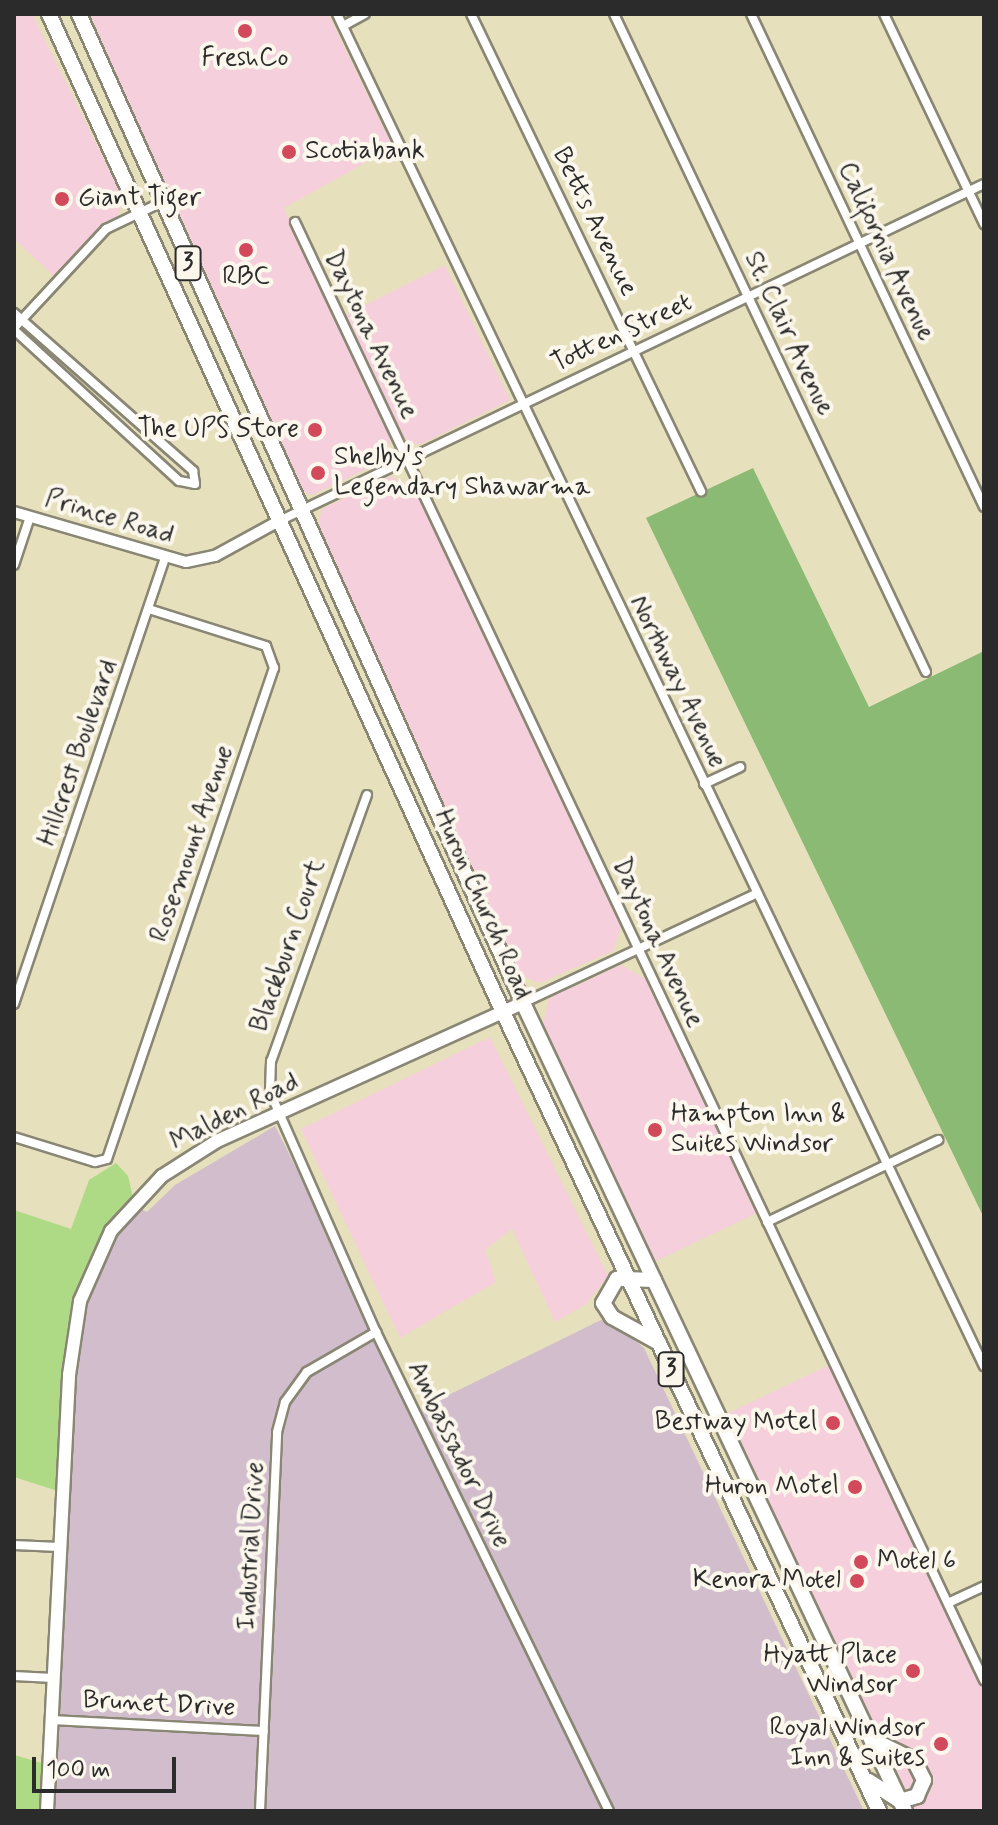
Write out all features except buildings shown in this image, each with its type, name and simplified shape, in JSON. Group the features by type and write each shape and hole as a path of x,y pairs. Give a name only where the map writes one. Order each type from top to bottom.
{"highway":[{"name":"Huron Church Road","path":"49,14 141,210 503,1012 879,1811"},
{"name":"Huron Church Road","path":"79,14 298,511 523,1003 902,1806"},
{"path":"654,1280 629,1279 609,1284 603,1303 612,1317 659,1343"},
{"path":"861,1772 878,1792 902,1806 921,1792 922,1772 870,1738"}],"main road":[{"name":"Malden Road","path":"47,1811 69,1375 95,1263 111,1231 162,1176 278,1113 523,1003"}],"street":[{"name":"Northway Avenue","path":"337,14 984,1366"},
{"path":"343,26 365,14"},
{"name":"Betts Avenue","path":"471,14 701,491"},
{"name":"St. Clair Avenue","path":"614,14 926,672"},
{"name":"California Avenue","path":"751,14 984,507"},
{"path":"884,14 984,224"},
{"name":"Totten Street","path":"279,521 984,184"},
{"path":"18,316 193,471 195,484 179,481 14,329 18,316 89,244 141,210 162,202"},
{"name":"Daytona Avenue","path":"295,222 984,1680"},
{"name":"Prince Road","path":"14,512 164,560 215,556 279,521"},
{"path":"14,565 30,517"},
{"name":"Hillcrest Boulevard","path":"14,1004 164,560"},
{"name":"Rosemount Avenue","path":"14,1137 95,1162 107,1159 274,668 266,646 149,609"},
{"path":"704,784 740,767"},
{"name":"Blackburn Court","path":"278,1113 271,1061 367,795"},
{"name":"Malden Road","path":"523,1003 756,894"},
{"name":"Ambassador Drive","path":"278,1113 376,1332 609,1811"},
{"path":"767,1222 938,1140"},
{"name":"Industrial Drive","path":"260,1811 277,1432 285,1402 324,1358 376,1332"},
{"path":"14,1545 59,1547"},
{"path":"948,1603 984,1586"},
{"path":"14,1676 53,1678"},
{"name":"Brunet Drive","path":"51,1720 264,1731"}],"shaded area":[{"path":"14,14 32,14 123,198 118,216 53,275 14,239"},
{"path":"90,14 328,14 393,147 284,208 391,439 384,461 312,495 294,488"},
{"path":"445,265 510,400 419,445 403,438 343,316"},
{"path":"389,476 414,487 621,927 613,951 540,983 519,975 316,532 322,509"},
{"path":"621,965 646,979 757,1213 652,1263 542,1028 549,998"},
{"path":"490,1037 608,1276 585,1305 555,1322 512,1229 485,1250 496,1282 400,1338 301,1129"},
{"path":"275,1126 418,1410 607,1317 644,1348 864,1811 47,1811 73,1327 106,1241 135,1206 147,1212 175,1185"},
{"path":"829,1365 984,1694 984,1811 912,1811 722,1416"}],"green space":[{"path":"753,468 869,707 984,651 984,1218 646,518"},
{"path":"116,1163 128,1176 135,1206 106,1241 85,1288 61,1492 14,1477 14,1210 71,1229 89,1180"},
{"path":"14,1755 49,1765 47,1811 14,1811"}],"place":[{"name":"FreshCo","path":"245,31"},
{"name":"Scotiabank","path":"289,152"},
{"name":"Giant Tiger","path":"62,199"},
{"name":"RBC","path":"246,250"},
{"name":"The UPS Store","path":"315,430"},
{"name":"Shelby's Legendary Shawarma","path":"318,473"},
{"name":"Hampton Inn & Suites Windsor","path":"655,1130"},
{"name":"Bestway Motel","path":"833,1423"},
{"name":"Huron Motel","path":"855,1487"},
{"name":"Motel 6","path":"861,1562"},
{"name":"Kenora Motel","path":"857,1581"},
{"name":"Hyatt Place Windsor","path":"913,1671"},
{"name":"Royal Windsor Inn & Suites","path":"941,1744"}]}
